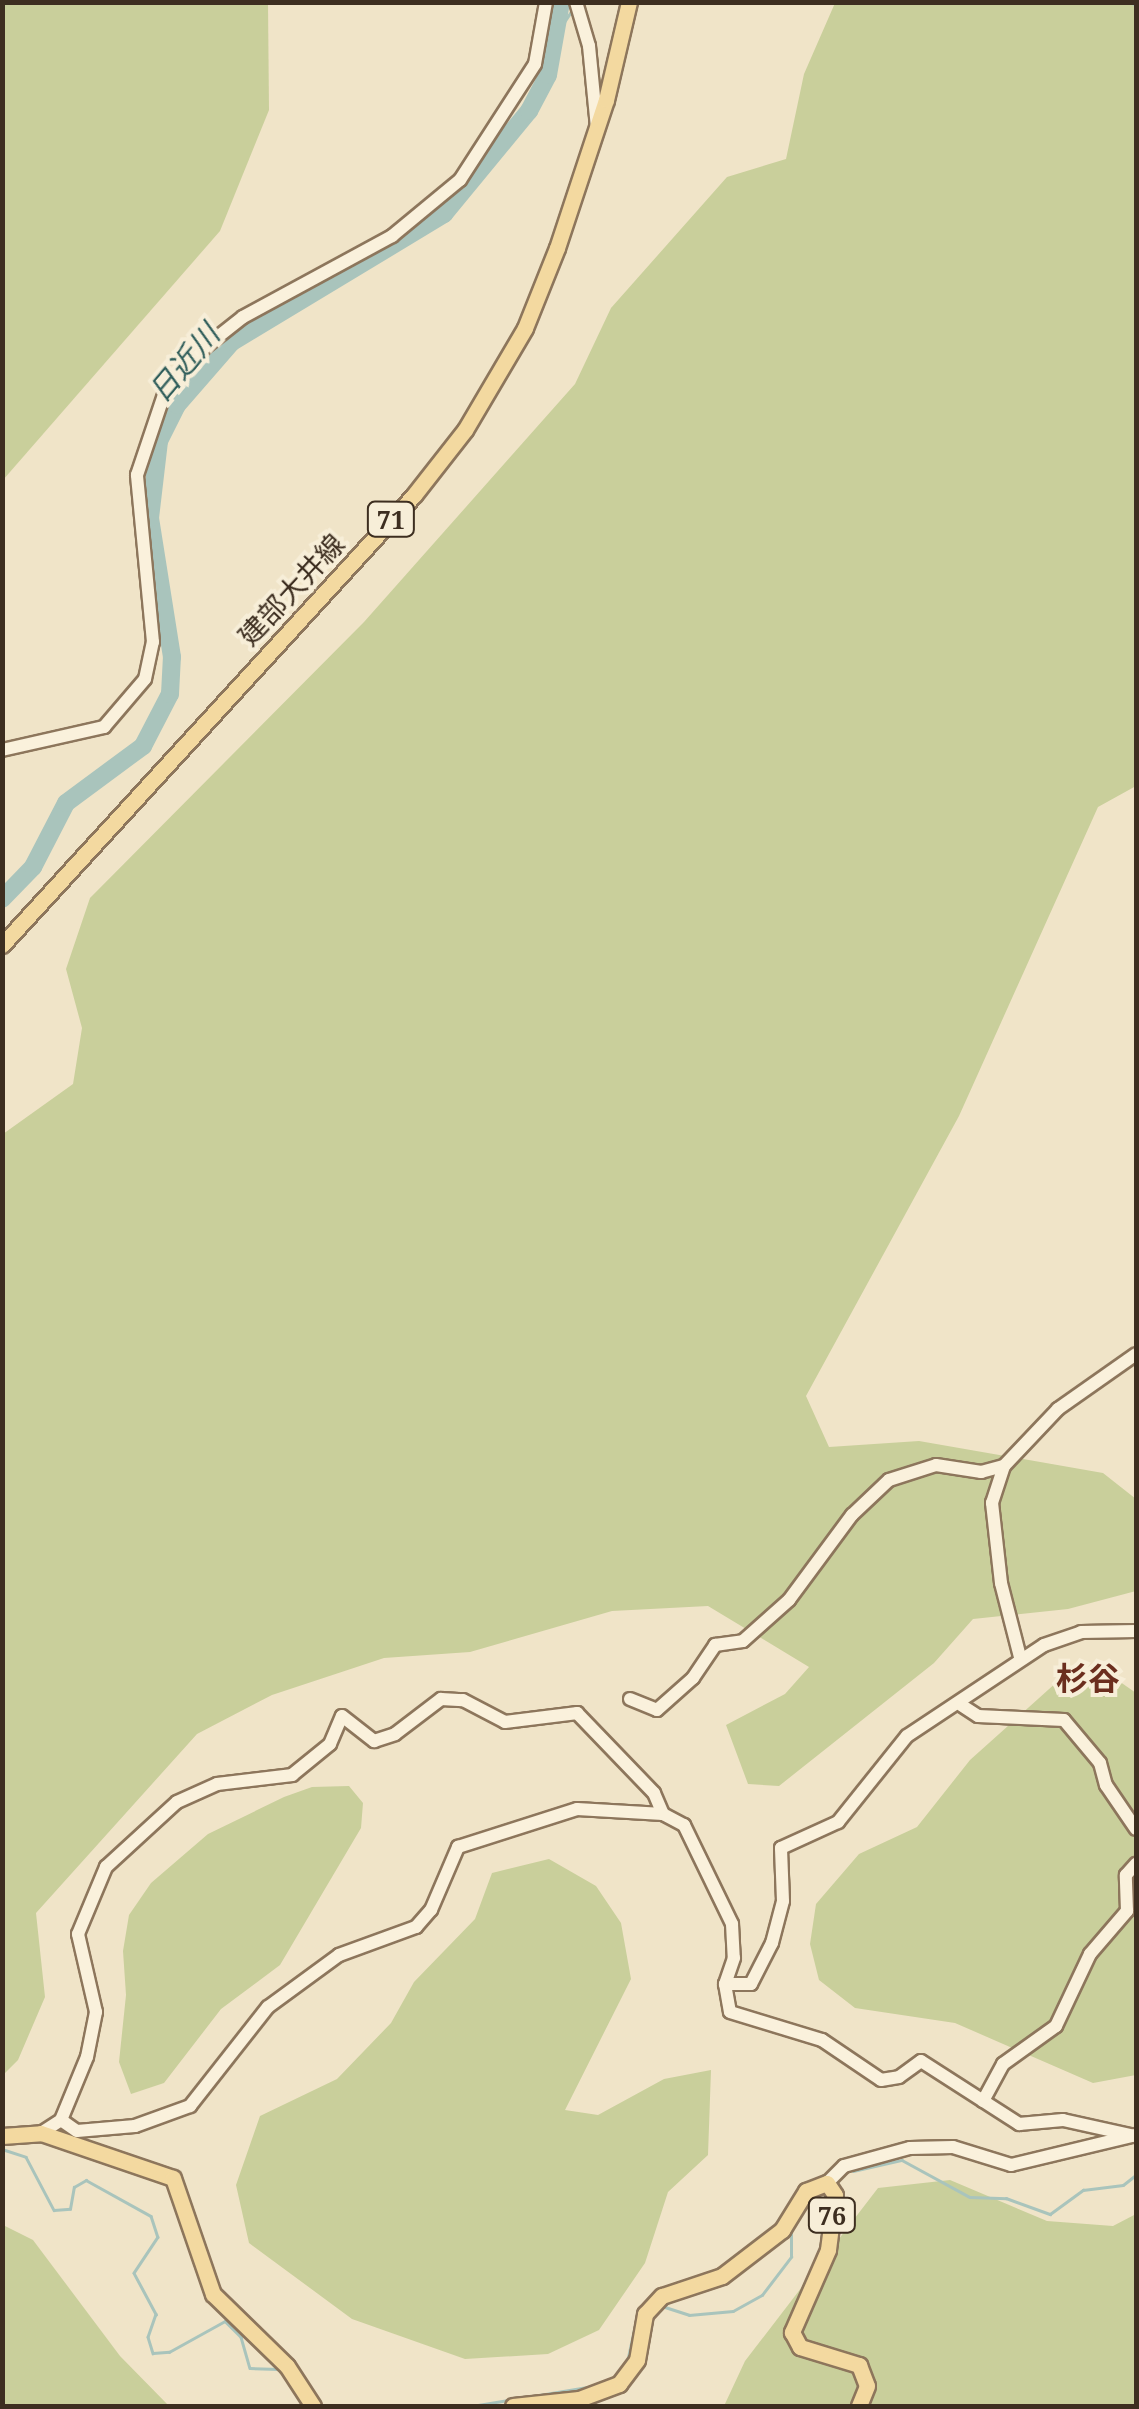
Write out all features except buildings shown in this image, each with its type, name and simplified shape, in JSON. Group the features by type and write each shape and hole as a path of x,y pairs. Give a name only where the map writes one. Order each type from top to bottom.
{"main road":[{"name":"建部大井線","path":"2,945 414,495 465,430 524,328 597,127 630,2"},
{"path":"2,2136 41,2133 173,2178 212,2294 289,2368 312,2406"},
{"name":"76","path":"512,2406 579,2399 619,2384 637,2360 642,2319 656,2302 734,2268 782,2230 806,2191 827,2183 835,2195 828,2250 792,2332 800,2348 859,2366 867,2386 859,2406"}],"street":[{"path":"2,750 104,727 145,680 153,642 136,475 164,396 205,347 243,317 285,288 392,236 460,180 536,64 546,2"},
{"path":"576,2 589,46 597,127"},
{"path":"1020,1657 1001,1584 992,1503 1004,1466 1058,1409 1136,1354"},
{"path":"630,1699 657,1710 693,1678 715,1645 742,1641 790,1600 852,1516 889,1480 936,1465 980,1472 1004,1466"},
{"path":"725,1984 751,1984 772,1943 780,1921 786,1842 838,1822 907,1736 961,1704 1020,1657 1081,1632 1136,1632"},
{"path":"41,2133 60,2120 95,2021 78,1934 106,1867 188,1797 238,1779 292,1774 330,1744 342,1716 374,1741 396,1734 441,1699 463,1700 505,1722 576,1713 654,1793 663,1814"},
{"path":"961,1704 978,1716 1064,1720 1100,1764 1106,1785 1136,1829"},
{"path":"60,2120 76,2131 135,2126 190,2106 268,2007 339,1955 416,1927 431,1910 448,1864 468,1842 558,1811 663,1814 684,1825 732,1924 734,1958 725,1984 730,2012 822,2040 874,2078 899,2078 922,2061 1019,2124 1063,2120 1136,2136"},
{"path":"983,2101 1002,2064 1056,2026 1090,1954 1127,1912 1126,1875 1136,1864"},
{"path":"827,2183 844,2166 910,2148 954,2147 1011,2165 1136,2136"}],"green space":[{"path":"3,2 268,3 269,110 220,231 3,480"},
{"path":"835,3 1136,3 1136,786 1098,807 959,1116 806,1396 829,1447 919,1441 1103,1473 1136,1499 1136,1591 1068,1609 973,1619 934,1663 779,1786 748,1784 726,1725 785,1694 809,1667 708,1606 612,1611 470,1652 384,1658 272,1695 197,1734 36,1913 45,1997 18,2060 3,2075 3,1134 73,1084 82,1028 66,969 90,898 364,622 575,384 611,308 727,177 786,159 804,74"},
{"path":"1116,1679 1136,1693 1136,2075 1093,2083 955,2023 855,2008 819,1980 810,1944 816,1904 859,1854 917,1827 970,1760 1058,1681"},
{"path":"349,1786 363,1803 361,1828 280,1965 221,2009 164,2083 131,2094 119,2062 126,1995 123,1951 129,1915 151,1883 208,1834 312,1787"},
{"path":"549,1859 596,1886 621,1923 631,1979 565,2110 598,2115 664,2079 711,2070 708,2155 668,2192 645,2263 599,2330 548,2354 465,2359 352,2319 249,2243 236,2185 260,2116 337,2079 391,2023 414,1982 475,1919 492,1873"},
{"path":"950,2180 1047,2221 1113,2226 1136,2214 1136,2406 724,2406 745,2361 878,2188"},
{"path":"3,2225 33,2240 120,2356 169,2406 3,2406"}],"waterway":[{"name":"日近川","path":"2,899 33,867 66,803 143,746 170,694 172,657 150,518 159,441 177,405 232,342 444,214 529,111 548,75 561,2"},
{"path":"1130,2 1136,5"},
{"path":"558,31 571,12"},
{"path":"2,2149 26,2157 54,2210 70,2209 74,2187 86,2180 151,2216 158,2237 134,2273 156,2314 148,2337 153,2353 169,2352 225,2321 241,2337 250,2368 278,2369"},
{"path":"853,2171 902,2160 970,2197 1006,2198 1050,2214 1083,2190 1123,2185 1136,2175"},
{"path":"662,2306 689,2315 733,2311 762,2295 791,2257 791,2229 812,2197"},
{"path":"627,2362 638,2311"},
{"path":"296,2368 313,2394"},
{"path":"472,2406 588,2387"}],"district":[{"name":"杉谷","path":"1088,1678"}]}
